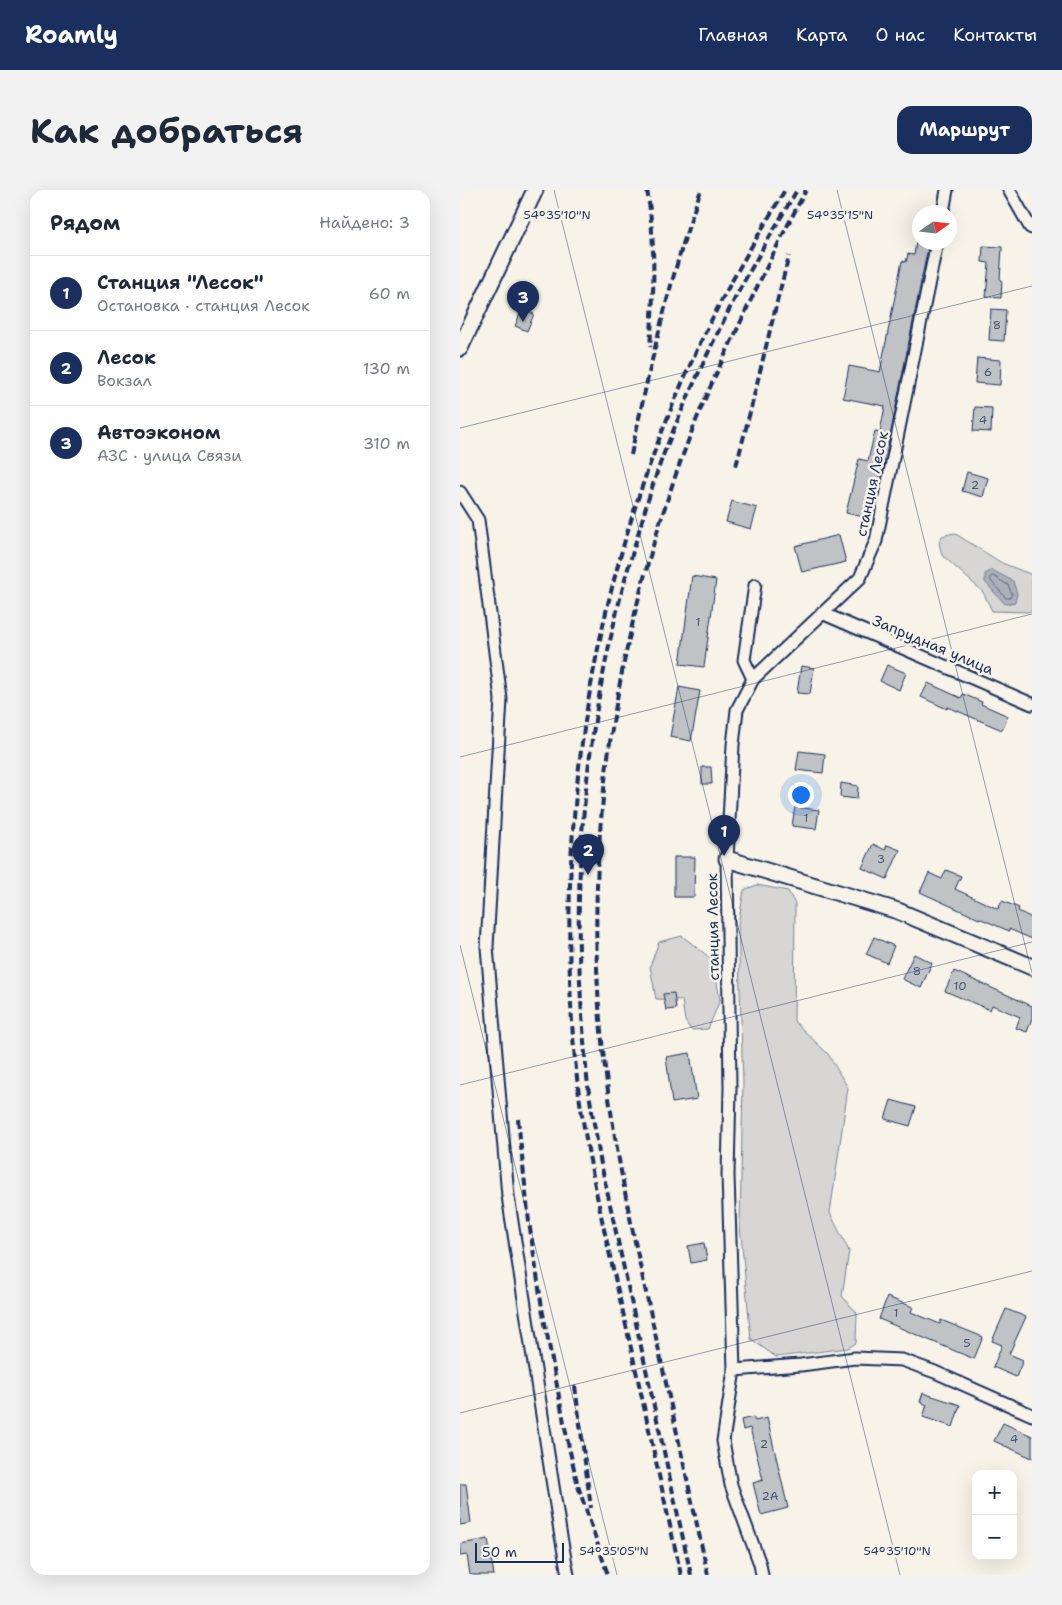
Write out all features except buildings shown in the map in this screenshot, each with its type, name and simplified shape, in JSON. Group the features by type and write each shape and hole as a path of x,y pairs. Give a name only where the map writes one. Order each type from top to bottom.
{"street":[{"path":"460,348 535,190"},
{"path":"944,205 947,190"},
{"path":"1008,190 1032,228"},
{"name":"станция Лесок","path":"762,1575 760,1564 731,1485 723,1441 734,1370 728,1175 730,1088 728,859 733,746 737,710 753,679 860,578 876,541 935,250"},
{"path":"460,492 478,520 501,699 487,947 508,1196 568,1575"},
{"path":"753,679 744,660 755,585"},
{"name":"Запрудная улица","path":"822,613 1032,704"},
{"path":"728,859 898,911 1032,968"},
{"path":"734,1370 855,1358 902,1360 935,1372 1032,1415"}],"shaded area":[{"path":"954,533 1002,563 1030,574 1032,578 1032,610 1028,612 992,611 983,592 942,555 939,543 942,536"},
{"path":"757,885 788,891 795,904 794,1021 828,1054 848,1088 830,1213 849,1251 842,1296 857,1313 856,1343 848,1348 776,1357 751,1339 740,1225 743,1084 738,925 744,890"},
{"path":"682,936 713,960 720,1000 708,1029 691,1030 685,1021 682,1000 656,999 650,966 659,942"}],"water":[{"path":"992,570 1013,581 1017,594 1015,602 1005,604 985,582 985,574"}],"railway":[{"path":"647,190 652,229 653,268 650,347"},
{"path":"631,455 670,288 701,190"},
{"path":"681,1575 600,1212 580,1102 572,1021 569,939 574,813 582,742 593,672 608,603 627,535 649,468 674,401 713,316 785,190"},
{"path":"691,1575 600,1159 589,1090 583,1028 579,911 585,795 602,679 614,622 654,481 664,453 718,331 752,267 797,190"},
{"path":"708,1575 636,1244 622,1174 605,1067 597,957 597,883 602,808 611,733 625,659 642,586 663,514 687,444 710,388 761,278 806,190"},
{"path":"736,466 789,256"},
{"path":"518,1119 529,1222 542,1308 568,1443 578,1486 608,1575"},
{"path":"575,1386 591,1508"}],"place":[{"name":"Автоэконом","path":"523,322"},
{"name":"Станция \"Лесок\"","path":"724,856"},
{"name":"Лесок","path":"588,875"}]}
